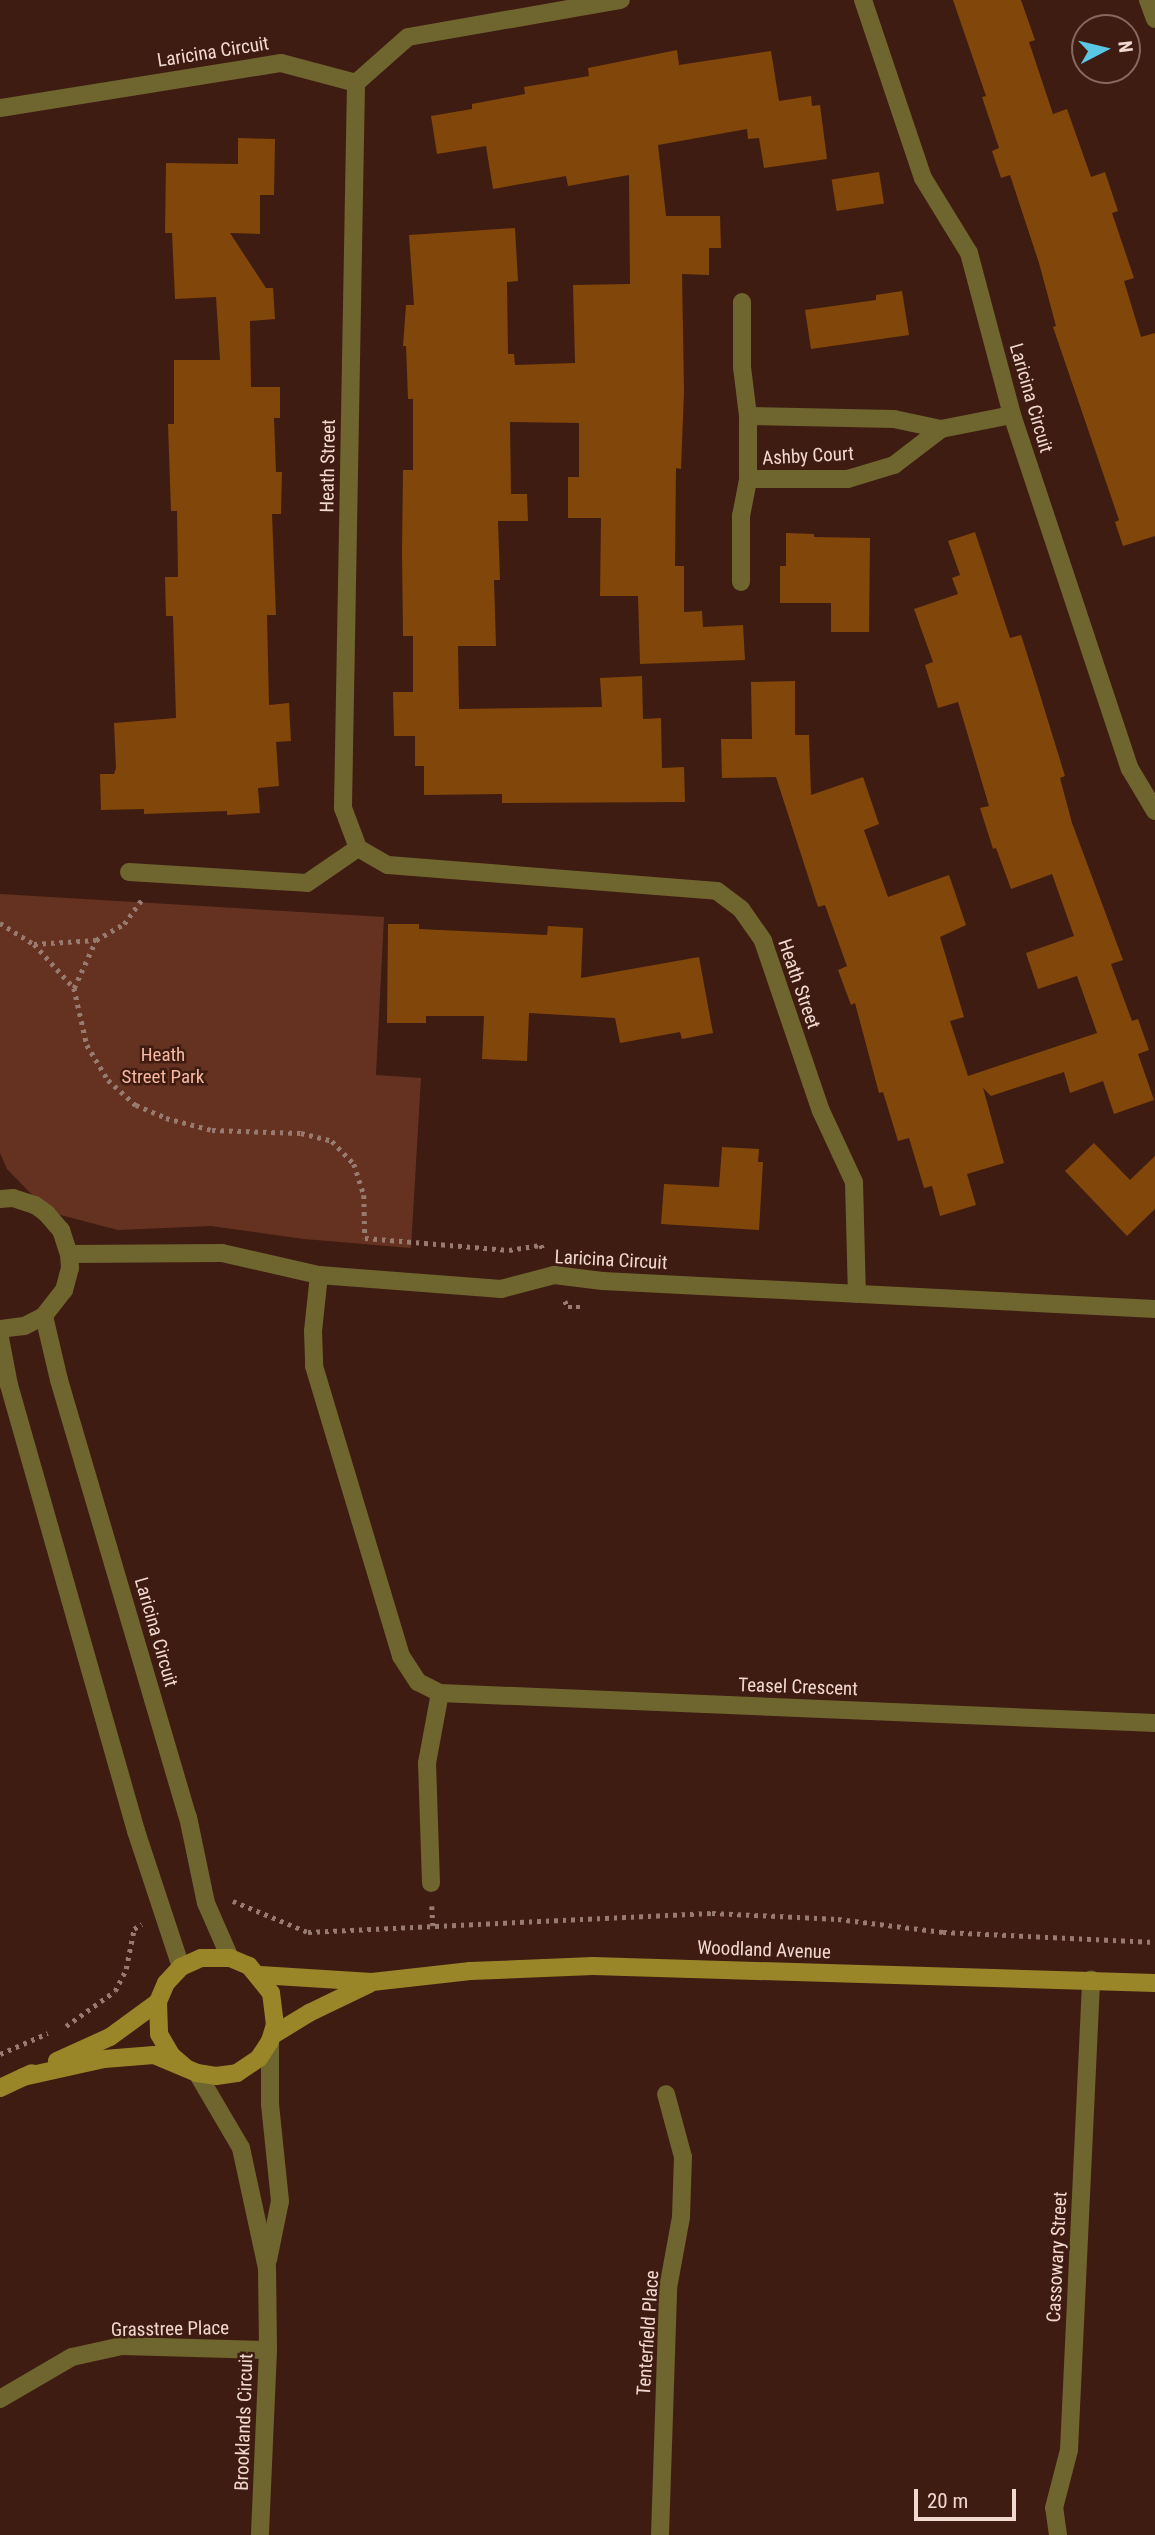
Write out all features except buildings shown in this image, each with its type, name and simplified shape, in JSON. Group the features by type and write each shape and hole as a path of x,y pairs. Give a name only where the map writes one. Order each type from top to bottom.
{"street":[{"path":"356,83 408,37 621,0"},
{"name":"Laricina Circuit","path":"863,0 923,178 969,253 1012,415 1130,769 1155,811"},
{"path":"1149,0 1155,19"},
{"name":"Laricina Circuit","path":"0,108 281,63 356,83"},
{"name":"Heath Street","path":"356,83 343,808 358,848 387,865 717,891 741,909 763,941 821,1111 854,1182 857,1294"},
{"name":"Ashby Court","path":"741,582 741,516 748,480 748,416 742,367 742,302"},
{"name":"Ashby Court","path":"748,416 894,419 941,429 1012,415"},
{"name":"Ashby Court","path":"748,480 848,479 894,466 941,429"},
{"path":"137,872 307,883 358,848"},
{"path":"0,1199 13,1198 35,1205 46,1213 61,1230 69,1254 70,1268 64,1290 44,1316 24,1326 0,1329"},
{"name":"Laricina Circuit","path":"69,1254 222,1253 319,1275 500,1289 554,1275 603,1281 1155,1309"},
{"path":"319,1275 313,1331 314,1366 401,1656 418,1682 440,1693 427,1763 431,1883"},
{"name":"Laricina Circuit","path":"44,1316 59,1380 188,1817 206,1903 230,1958"},
{"path":"0,1338 9,1385 132,1818 181,1968 201,1958 230,1958"},
{"name":"Teasel Crescent","path":"440,1693 1155,1723"},
{"name":"Woodland Avenue","path":"230,1958 249,1966 260,1975 372,1982 470,1971 593,1966 1155,1983"},
{"name":"Woodland Avenue","path":"0,2088 110,2038 158,2002 166,1983 181,1968"},
{"path":"260,1975 275,2004 271,2038"},
{"name":"Cassowary Street","path":"1058,2535 1054,2508 1069,2450 1091,1980"},
{"name":"Woodland Avenue","path":"23,2077 104,2059 154,2055 216,2076 237,2073 259,2059 271,2038 309,2012 372,1982"},
{"path":"158,2002 159,2034 171,2055 192,2070"},
{"name":"Brooklands Circuit","path":"267,2268 280,2201 270,2104 271,2038"},
{"name":"Brooklands Circuit","path":"192,2070 241,2148 267,2268 268,2350 260,2535"},
{"name":"Tenterfield Place","path":"660,2535 668,2288 681,2217 683,2157 666,2094"},
{"name":"Grasstree Place","path":"0,2399 72,2357 122,2346 268,2350"}],"path":[{"path":"34,944 96,940 124,924 143,903 137,872"},
{"path":"0,923 34,944 74,988 87,1045 108,1080 136,1105 166,1118 212,1130 301,1133 332,1141 354,1164 364,1195 365,1238 509,1250 541,1245 568,1307 595,1308"},
{"path":"74,988 96,940"},
{"path":"206,1903 228,1900 307,1932 712,1913 838,1919 943,1932 1155,1942"},
{"path":"0,2054 67,2026 115,1991 126,1969 134,1930 163,1910"}],"green space":[{"name":"Heath Street Park","path":"0,894 384,917 376,1075 421,1078 411,1248 304,1239 211,1226 118,1230 49,1212 7,1169 0,1153"}]}
